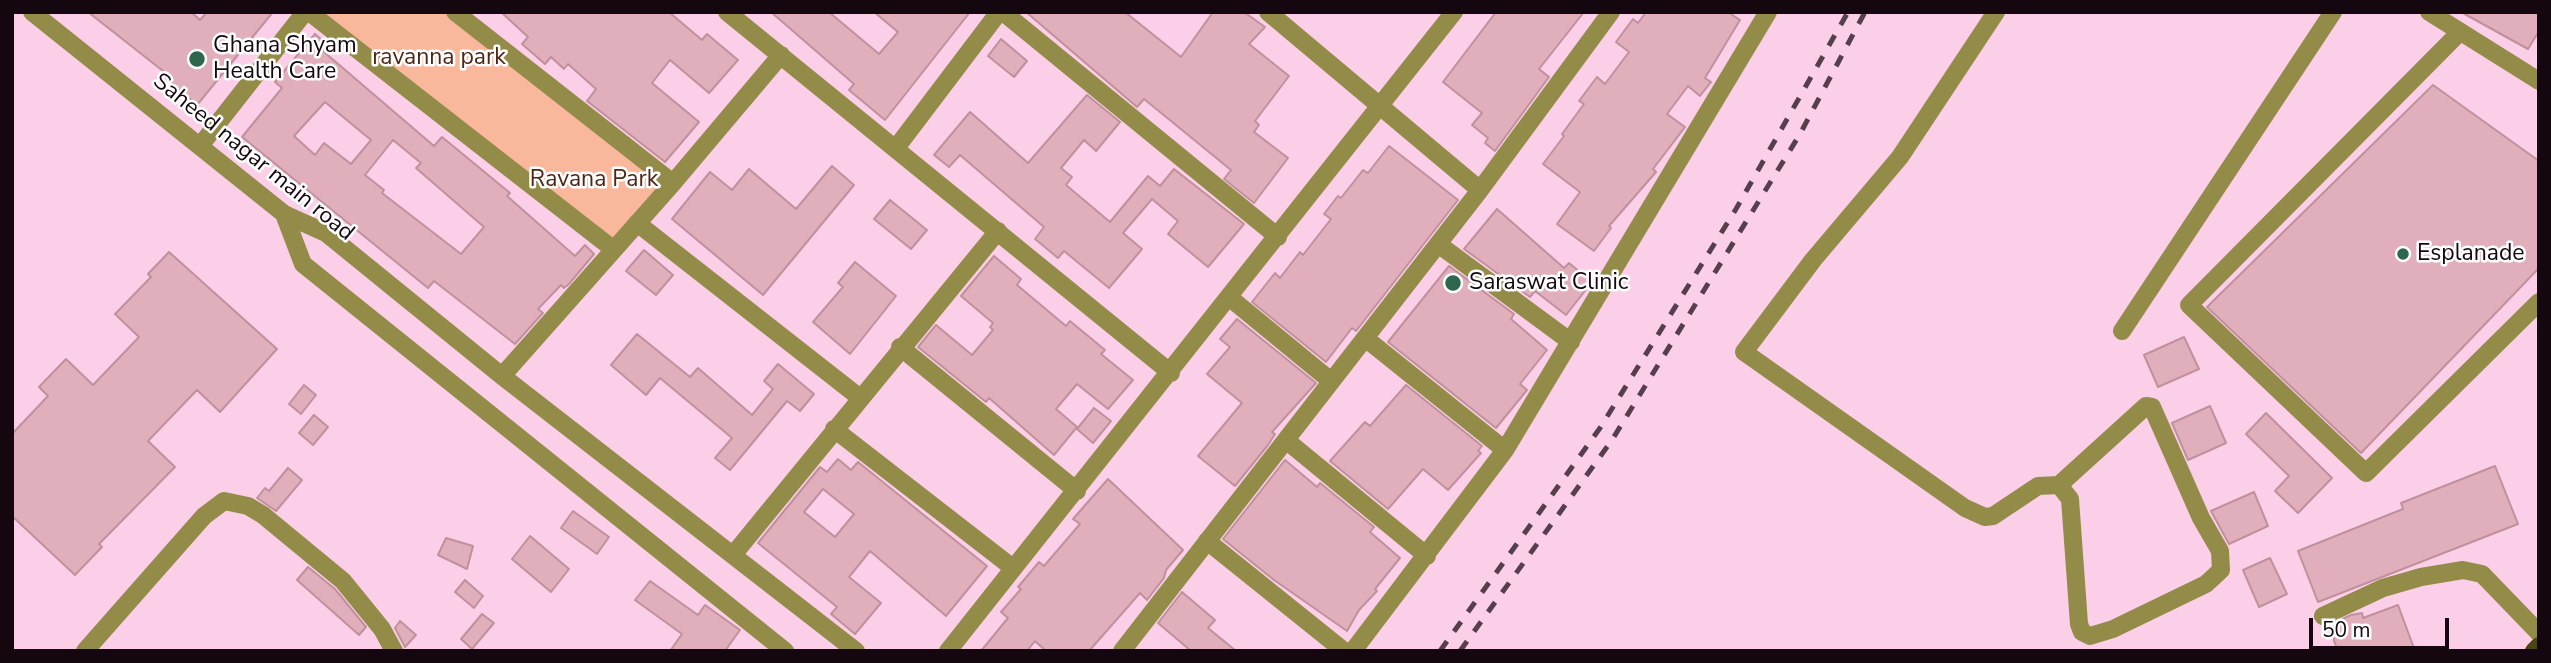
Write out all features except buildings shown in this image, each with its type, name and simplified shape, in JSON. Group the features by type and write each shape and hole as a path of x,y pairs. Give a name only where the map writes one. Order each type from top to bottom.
{"main road":[{"path":"2534,651 2539,646"}],"street":[{"name":"Saheed nagar main road","path":"32,12 444,342 841,651"},
{"path":"200,146 307,12 613,249"},
{"path":"455,12 673,183"},
{"path":"727,12 1171,373"},
{"path":"895,148 1001,12 1278,237"},
{"path":"1268,12 1480,190"},
{"path":"948,651 1171,373 1454,12"},
{"path":"1122,651 1480,190 1611,12"},
{"path":"1353,651 1505,450 1768,12"},
{"path":"1996,12 1900,157 1813,260 1744,352 1965,508 1984,517 1993,516 2038,485 2059,485 2146,406 2152,407 2201,517 2220,551 2221,570 2206,584 2113,629 2099,635 2082,632 2070,499 2059,485"},
{"path":"2122,331 2333,12"},
{"path":"2429,12 2539,81"},
{"path":"2460,32 2189,305 2366,473 2536,309"},
{"path":"502,376 673,183 781,55"},
{"path":"284,214 326,233 502,376 856,651"},
{"path":"284,214 303,264 780,649"},
{"path":"637,223 859,397"},
{"path":"733,555 859,397 998,231"},
{"path":"1438,244 1571,342"},
{"path":"1230,298 1331,381"},
{"path":"1365,338 1505,450"},
{"path":"900,347 1077,491"},
{"path":"834,429 1013,568"},
{"path":"1287,440 1427,556"},
{"path":"85,651 204,516 224,501 241,504 262,515 343,581 382,629 394,651"},
{"path":"1207,541 1343,651"},
{"path":"2323,616 2383,589 2420,577 2463,570 2482,574 2539,633"}],"green space":[{"name":"Ravana Park","path":"306,12 455,12 673,183 618,244"}],"railway":[{"path":"1440,651 1600,428 1736,209 1848,12"},
{"path":"1460,651 1612,440 1800,134 1865,12"}],"place":[{"name":"Ghana Shyam Health Care","path":"197,59"},
{"name":"Esplanade","path":"2403,254"},
{"name":"Saraswat Clinic","path":"1453,283"}],"park label":[{"name":"ravanna park","path":"439,58"}]}
